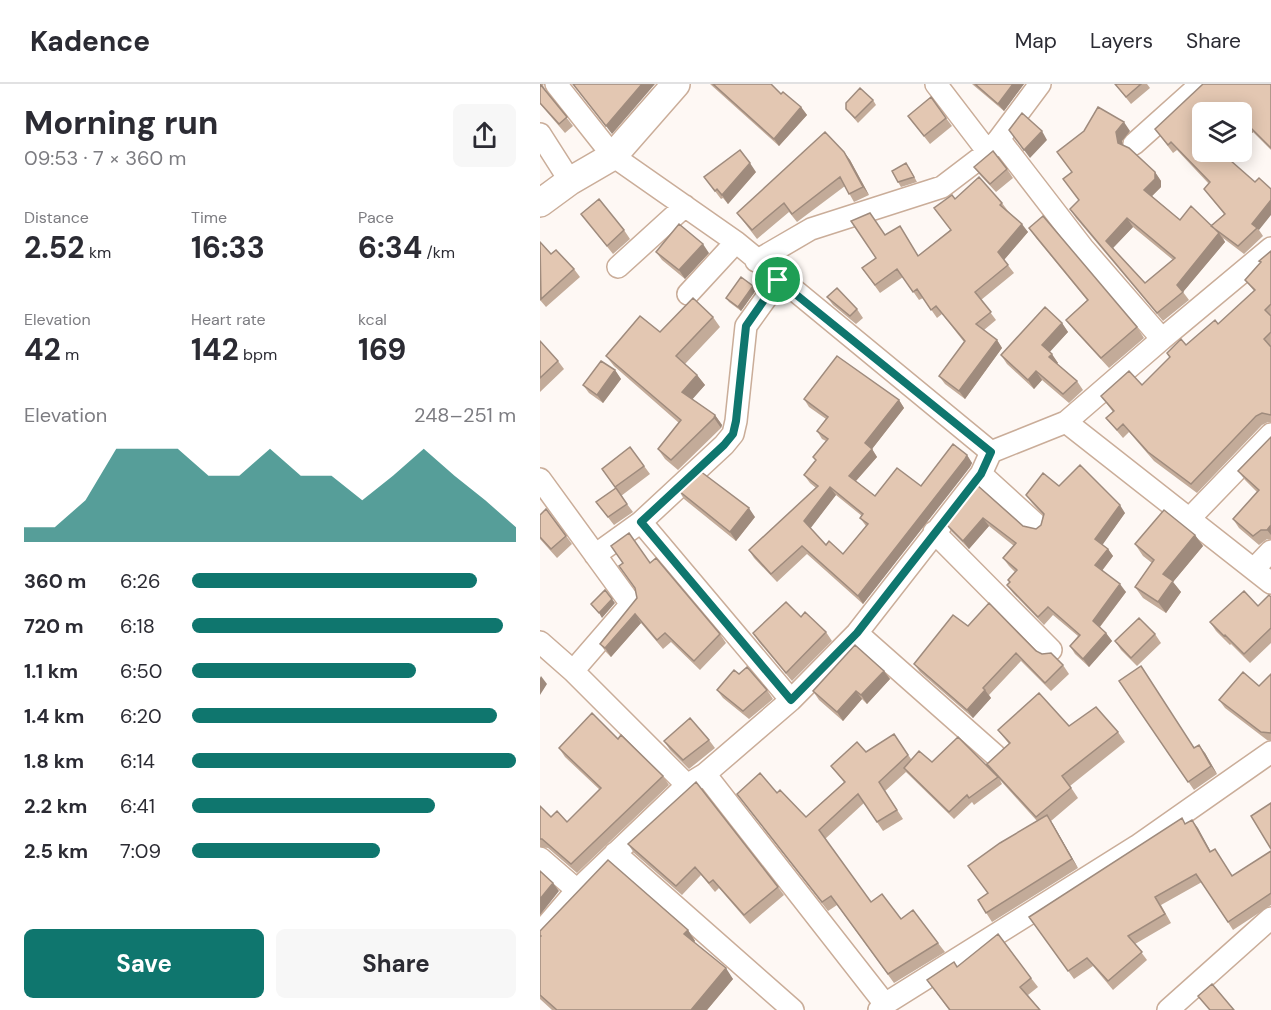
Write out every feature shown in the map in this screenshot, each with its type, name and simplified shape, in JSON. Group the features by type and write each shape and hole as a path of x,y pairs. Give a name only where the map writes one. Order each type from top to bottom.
{"main road":[{"path":"540,203 570,181 613,156 676,84"}],"street":[{"path":"556,84 613,156 736,242 778,280 991,452"},
{"path":"936,84 994,146 1162,339"},
{"path":"756,261 811,229 942,187 994,146 1040,84"},
{"path":"1134,144 1202,84"},
{"path":"540,135 570,181"},
{"path":"618,267 685,206"},
{"path":"688,294 736,242"},
{"path":"540,933 577,890 615,853 696,779 791,700 857,633 981,474 991,452 1066,422 1271,248"},
{"path":"595,555 641,522 733,434 746,326 778,280"},
{"path":"1066,422 1191,517 1271,583"},
{"path":"1191,517 1271,434"},
{"path":"981,474 1037,525"},
{"path":"540,479 631,604 573,671"},
{"path":"641,522 791,700"},
{"path":"934,532 1051,650"},
{"path":"1254,569 1271,551"},
{"path":"857,633 995,755"},
{"path":"540,642 696,779 882,1007 1137,846 1271,752"},
{"path":"615,853 793,1010"},
{"path":"540,858 577,890"},
{"path":"1168,1010 1271,918"}],"building":[{"path":"540,84 567,117 559,124 540,103"},
{"path":"573,84 642,84 606,126"},
{"path":"713,84 771,84 781,94 783,92 801,107 774,139"},
{"path":"975,84 1013,84 998,104"},
{"path":"1115,84 1141,84 1126,97"},
{"path":"1203,84 1271,84 1271,148 1252,129 1252,102 1192,102 1192,162 1232,162 1255,182 1259,178 1271,189 1271,200 1252,224 1257,228 1238,246 1211,226 1225,214 1204,189 1210,182 1171,142 1168,145 1155,129"},
{"path":"860,88 873,100 855,118 846,109 846,103"},
{"path":"931,97 946,118 924,136 908,116"},
{"path":"1098,107 1124,122 1116,132 1118,143 1129,148 1155,172 1155,179 1144,190 1180,220 1191,206 1219,233 1177,285 1183,292 1157,313 1070,209 1079,200 1063,179 1072,172 1057,152 1084,131","holes":["1127,218 1175,258 1145,283 1106,241"]},
{"path":"1022,113 1042,131 1024,150 1009,130"},
{"path":"825,132 844,152 863,187 849,194 840,177 792,214 784,203 752,230 737,213"},
{"path":"740,150 750,163 722,195 717,189 715,191 704,177"},
{"path":"993,151 1007,169 990,184 974,167"},
{"path":"906,163 914,177 898,182 892,171"},
{"path":"979,177 1002,203 1000,205 1022,224 998,252 1008,265 975,292 991,312 976,324 997,340 959,391 939,376 965,341 936,306 931,310 917,289 913,292 897,269 875,285 862,268 876,258 851,221 870,213 885,235 900,226 918,256 951,230 934,208 952,195 955,199"},
{"path":"599,199 624,230 607,246 581,214"},
{"path":"1043,216 1137,327 1101,358 1066,320 1088,300 1029,228"},
{"path":"679,224 703,244 679,270 656,252"},
{"path":"540,242 551,254 556,250 574,269 541,299"},
{"path":"1271,251 1271,304 1265,310 1271,316 1271,332 1264,339 1271,347 1271,415 1262,413 1256,416 1191,484 1148,452 1123,424 1117,430 1106,418 1114,411 1101,396 1129,371 1142,385 1170,357 1167,353 1181,339 1186,345 1215,320 1218,324 1255,290 1245,280 1261,262 1259,261"},
{"path":"741,277 753,286 738,307 726,298"},
{"path":"837,288 857,309 850,316 827,297"},
{"path":"693,298 713,317 676,356 697,375 682,392 715,415 671,460 658,449 681,420 606,356 640,316 660,332"},
{"path":"1045,307 1062,323 1042,345 1052,354 1049,357 1077,381 1063,394 1036,371 1028,380 1001,355"},
{"path":"540,341 558,361 540,378"},
{"path":"837,356 899,400 865,443 872,449 849,476 875,496 897,468 921,486 953,444 967,455 858,596 802,546 771,574 749,550 818,486 804,475 816,460 813,457 828,439 817,431 828,417 804,399","holes":["830,487 863,514 860,518 868,524 843,554 829,541 826,545 804,521"]},
{"path":"601,361 615,370 597,395 583,385"},
{"path":"1271,437 1271,525 1267,530 1261,530 1253,536 1233,519 1259,490 1238,471"},
{"path":"630,447 644,466 615,487 602,469"},
{"path":"1080,465 1120,505 1095,539 1108,549 1095,565 1120,584 1093,621 1106,633 1083,659 1070,646 1080,635 1048,607 1038,617 1007,585 1010,582 1008,580 1017,570 1003,558 1016,543 983,518 963,541 946,524 977,485 1023,526 1036,529 1041,525 1044,514 1026,495 1043,473 1059,486"},
{"path":"700,471 749,508 730,532 679,491"},
{"path":"616,488 627,504 608,517 596,502"},
{"path":"546,509 566,536 551,549 540,537 540,515"},
{"path":"1164,510 1195,535 1163,574 1173,581 1158,602 1135,587 1154,560 1135,544"},
{"path":"629,533 650,563 656,558 720,634 694,661 665,633 657,640 635,614 605,648 600,644 637,598 635,588 619,566 623,563 611,546"},
{"path":"605,590 612,599 599,613 591,604"},
{"path":"1244,591 1258,606 1269,595 1271,597 1271,628 1244,654 1210,622"},
{"path":"786,602 801,617 805,612 826,632 786,673 753,633"},
{"path":"989,603 1036,651 1042,654 1051,653 1063,665 1045,683 1016,653 983,688 985,690 967,710 914,664 953,615 968,626"},
{"path":"1139,618 1155,634 1131,658 1115,641"},
{"path":"855,645 884,671 861,695 856,691 837,712 813,691"},
{"path":"1141,666 1194,748 1199,745 1211,766 1188,782 1119,681"},
{"path":"747,667 767,690 743,711 717,690 734,670 739,674"},
{"path":"1243,672 1259,686 1271,674 1271,733 1261,732 1219,700"},
{"path":"1039,693 1069,726 1096,707 1118,732 1062,776 1071,788 1036,817 987,764 1010,743 998,730"},
{"path":"592,713 618,739 621,735 663,776 571,864 540,839 540,806 551,817 557,811 567,822 601,788 559,748"},
{"path":"690,718 709,740 683,760 664,741"},
{"path":"894,734 908,755 879,782 897,810 877,822 858,794 819,830 871,902 882,894 901,919 913,910 938,943 888,974 831,896 822,902 737,794 760,773 777,793 780,790 806,817 845,782 831,766 857,742 866,752"},
{"path":"958,737 998,777 969,798 967,795 949,812 904,768 919,751 932,762"},
{"path":"696,782 778,887 744,915 713,880 709,883 695,867 676,886 628,844"},
{"path":"1271,803 1271,849 1251,816"},
{"path":"1047,815 1072,859 986,913 978,900 988,893 968,866 1000,843"},
{"path":"1182,818 1185,824 1192,820 1210,852 1215,849 1232,876 1271,851 1271,893 1228,922 1196,874 1155,897 1165,914 1128,936 1142,952 1108,981 1087,958 1068,971 1029,917"},
{"path":"608,860 688,930 684,934 726,968 691,1010 557,1010 540,995 540,931"},
{"path":"540,871 553,883 540,899"},
{"path":"998,934 1031,978 1020,987 1040,1010 950,1010 927,980 954,962 957,967"},
{"path":"1212,984 1234,1010 1210,1010 1198,996"}],"route":[{"path":"778,280 991,452 981,474 857,633 791,700 641,522 733,434 746,326 778,280"}]}
